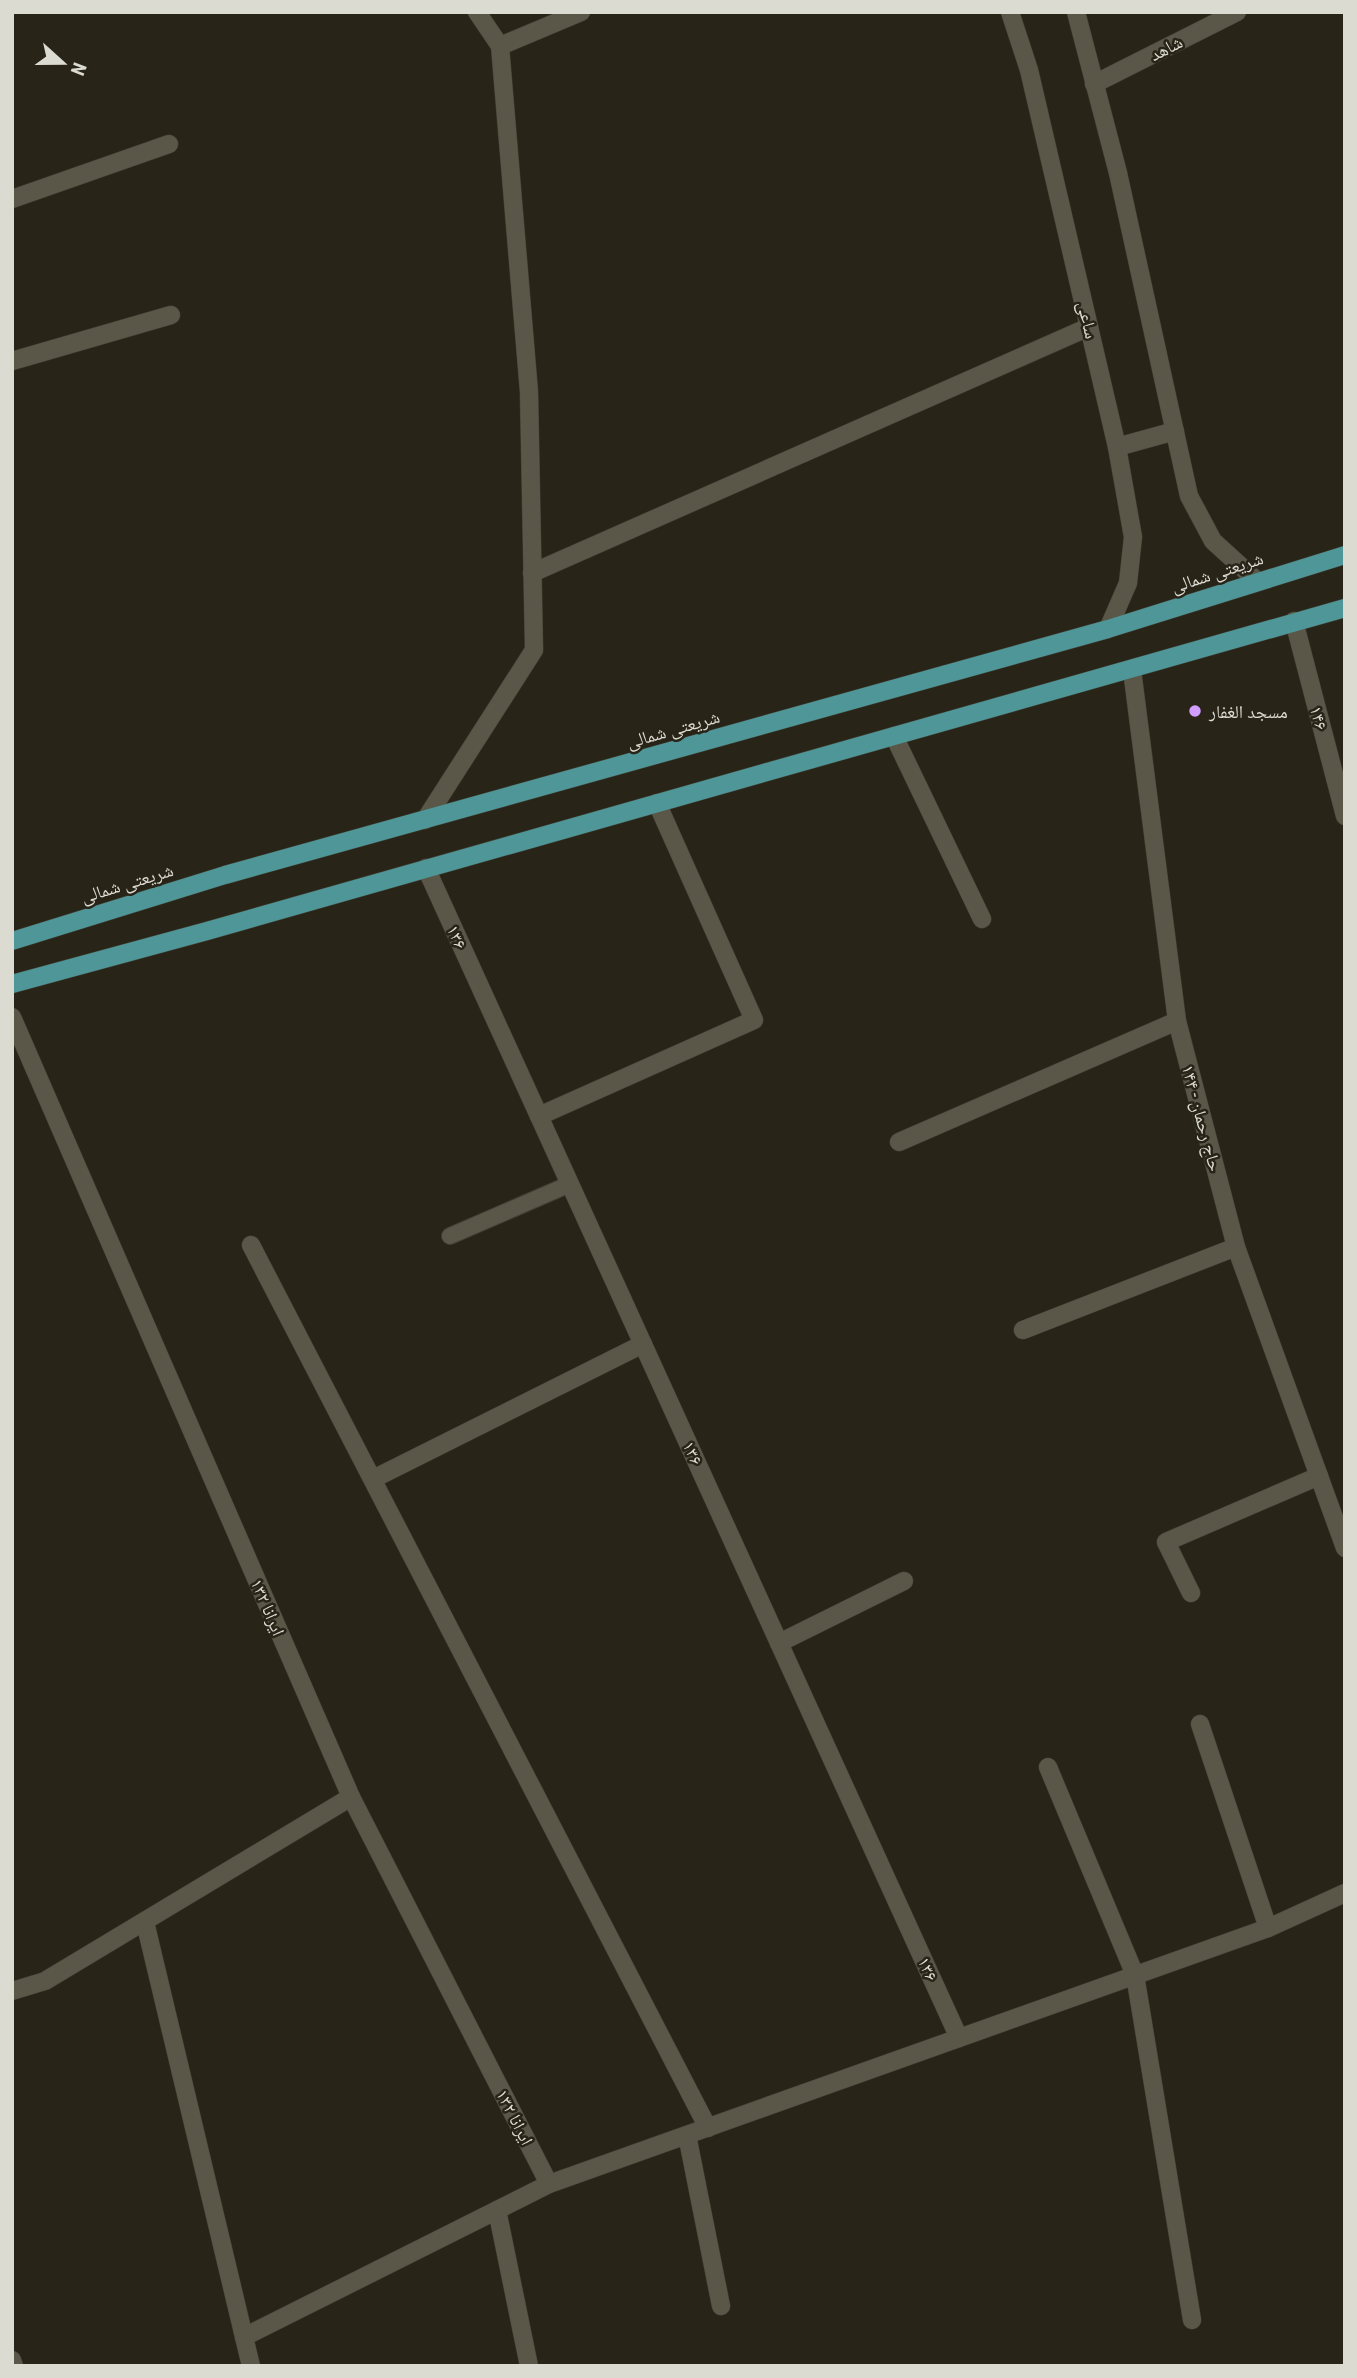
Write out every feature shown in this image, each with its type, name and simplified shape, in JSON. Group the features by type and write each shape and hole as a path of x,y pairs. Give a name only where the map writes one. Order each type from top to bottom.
{"main road":[{"name":"شریعتی شمالی","path":"12,941 225,875 1108,629 1345,555"},
{"path":"12,984 1345,608"}],"street":[{"path":"425,820 534,650 529,392 500,46 477,12"},
{"path":"500,46 581,12"},
{"name":"ساعی","path":"1010,12 1029,70 1117,447 1133,537 1128,583 1108,629"},
{"path":"1076,12 1118,173 1189,496 1213,541 1258,581"},
{"name":"شاهد","path":"1094,84 1237,12"},
{"path":"12,199 169,144"},
{"path":"12,361 171,315"},
{"path":"533,573 1089,327"},
{"path":"1117,447 1175,431"},
{"name":"۱۴۶","path":"1294,621 1345,816"},
{"name":"حاج رحمان - ۱۴۴","path":"1132,670 1177,1021 1236,1247 1345,1548"},
{"path":"894,736 982,919"},
{"path":"539,1116 754,1020 657,803"},
{"name":"۱۳۶","path":"426,869 959,2038"},
{"name":"ایرانا ۱۳۲","path":"12,1017 351,1797 549,2184"},
{"path":"899,1142 1177,1021"},
{"path":"251,1245 708,2128"},
{"path":"1023,1330 1236,1247"},
{"path":"373,1479 643,1344"},
{"path":"1191,1593 1166,1542 1319,1476"},
{"path":"779,1643 904,1581"},
{"path":"1200,1724 1268,1928"},
{"path":"1048,1767 1135,1975 1192,2320"},
{"path":"12,1991 45,1981 351,1797"},
{"path":"244,2337 549,2184 1268,1928 1345,1893"},
{"path":"145,1922 250,2366"},
{"path":"687,2135 721,2306"},
{"path":"497,2210 529,2366"},
{"path":"12,2360 14,2366"}],"lane":[{"path":"450,1236 570,1184"}],"place":[{"name":"مسجد الغفار","path":"1195,711"}]}
